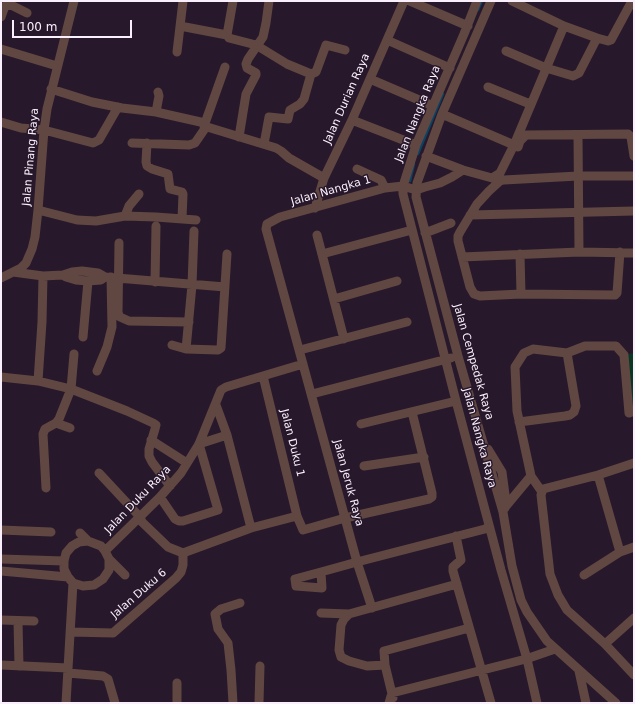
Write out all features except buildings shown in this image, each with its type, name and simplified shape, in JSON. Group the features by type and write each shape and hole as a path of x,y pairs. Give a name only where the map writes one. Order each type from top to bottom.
{"street":[{"name":"Jalan Pinang Raya","path":"1,278 26,263 32,249 38,210 44,130 51,88 74,1"},
{"path":"177,52 183,1"},
{"path":"227,35 233,1"},
{"path":"239,137 246,94 256,75 256,73 246,66 246,64 256,45 263,37 269,1"},
{"name":"Jalan Durian Raya","path":"315,208 324,178 352,120 404,1"},
{"path":"410,1 468,26"},
{"name":"Jalan Nangka Raya","path":"477,1 468,26 416,145 403,186 404,199 489,526 527,659 537,703"},
{"name":"Jalan Cempedak Raya","path":"491,1 426,156 416,190 418,209 458,356 504,509 512,566 522,600 541,634 555,649 614,703"},
{"path":"512,1 564,26 608,41 611,40 632,1"},
{"path":"1,17 5,6 9,4 27,13"},
{"path":"180,26 227,35 229,38 256,45 287,64 312,74"},
{"path":"426,156 463,170 492,178 500,173 514,145 564,26"},
{"path":"506,51 546,68 573,76 579,73 597,38"},
{"path":"387,40 450,68"},
{"path":"264,144 269,117 288,119 290,110 300,104 304,98 312,74 316,72 326,45 345,50"},
{"path":"1,49 57,66"},
{"path":"132,143 190,145 195,143 205,125 225,67"},
{"path":"370,79 433,106"},
{"path":"488,87 530,104"},
{"path":"51,88 92,102 118,108 156,112 205,125 264,144 281,151 289,158 324,178"},
{"path":"156,112 159,96 158,92"},
{"path":"1,122 21,128 44,130 93,143 99,140 118,108"},
{"path":"444,115 514,145"},
{"path":"352,120 416,145"},
{"path":"504,180 520,141 526,135 630,135 634,156"},
{"path":"578,135 579,252"},
{"path":"147,143 147,166 152,170 168,174 170,189 182,192 183,194 182,219"},
{"path":"357,169 381,180 385,188"},
{"path":"403,186 416,190 440,183 463,170"},
{"path":"620,252 617,293 615,295 521,294 477,296 470,287 458,236 470,215 489,191 500,181 578,176 634,176"},
{"name":"Jalan Nangka 1","path":"267,224 280,217 385,188 403,186"},
{"path":"125,216 129,206 139,194"},
{"path":"38,210 77,220 96,221 125,216 196,220"},
{"path":"470,215 634,211"},
{"path":"425,233 451,223"},
{"name":"Jalan Jeruk Raya","path":"267,224 266,229 357,562 372,608"},
{"path":"155,282 156,226"},
{"path":"322,254 412,230"},
{"path":"186,349 192,285 194,231"},
{"path":"317,235 344,339"},
{"path":"97,371 112,327 111,278 119,243"},
{"path":"462,257 579,252 634,253"},
{"path":"172,345 186,349 218,350 221,348 227,254"},
{"path":"520,254 521,294"},
{"path":"13,272 43,276 63,275 82,271 98,273 111,278 225,287"},
{"path":"63,275 76,280 88,281 111,278"},
{"path":"38,381 43,276"},
{"path":"111,278 118,313 124,320 189,322"},
{"path":"83,337 88,281"},
{"path":"334,299 397,281"},
{"path":"300,350 407,322"},
{"path":"542,492 531,476 517,410 515,367 524,353 533,349 566,353 585,346 616,346 624,355 629,413 634,411"},
{"path":"519,422 565,416 574,412 576,406 566,353"},
{"path":"46,488 43,434 45,429 56,423 59,419 71,389 74,354"},
{"path":"624,355 634,354"},
{"path":"312,394 458,356"},
{"name":"Jalan Duku Raya","path":"107,555 160,498 187,463 199,444 221,390 226,387 303,364"},
{"name":"Jalan Duku 1","path":"263,376 297,516"},
{"path":"1,377 38,381 71,389 153,422 156,425 151,440 149,456 170,486"},
{"path":"361,424 456,401"},
{"path":"216,405 227,435 251,528"},
{"path":"99,473 168,547 183,553 251,528 297,516 302,529 305,530 345,518 429,499 432,497 424,457 412,412"},
{"path":"56,423 70,428"},
{"path":"160,498 175,519 179,521 218,510 199,444 227,435"},
{"path":"151,440 187,463"},
{"path":"364,466 424,457"},
{"path":"634,463 598,475 543,489 541,494 550,574 562,602 567,610 605,644 634,675"},
{"path":"598,475 620,552"},
{"path":"504,509 531,476"},
{"path":"321,572 485,529 489,526"},
{"path":"1,530 51,532"},
{"path":"80,533 88,541 101,546 125,575"},
{"path":"456,536 461,560 453,567 453,571 491,703"},
{"path":"66,703 71,580 64,570 64,561 66,553 72,546 80,542 88,541"},
{"path":"584,575 620,552 634,547"},
{"name":"Jalan Duku 6","path":"70,632 112,633 176,578 181,572 183,565 183,553"},
{"path":"1,571 71,580 84,586 94,585 103,579 109,570 107,555"},
{"path":"1,559 64,561"},
{"path":"501,570 512,566"},
{"path":"321,613 348,614 457,584"},
{"path":"233,703 228,643 218,629 215,614 221,609 240,603"},
{"path":"348,614 341,625 338,650 341,657 348,661 367,666 385,665"},
{"path":"605,644 634,618"},
{"path":"1,620 34,621"},
{"path":"18,621 19,666"},
{"path":"395,703 385,665 383,654 385,650 469,628"},
{"path":"392,693 527,659 555,649"},
{"path":"1,665 68,670 103,676 108,679 115,703"},
{"path":"259,703 260,666"},
{"path":"579,670 586,703"},
{"path":"177,683 177,703"},
{"path":"388,703 392,693"}],"green space":[{"path":"634,353 634,411 629,413 624,355"}],"waterway":[{"path":"478,10 482,1"},
{"path":"418,154 443,94"},
{"path":"410,181 414,164"}]}
